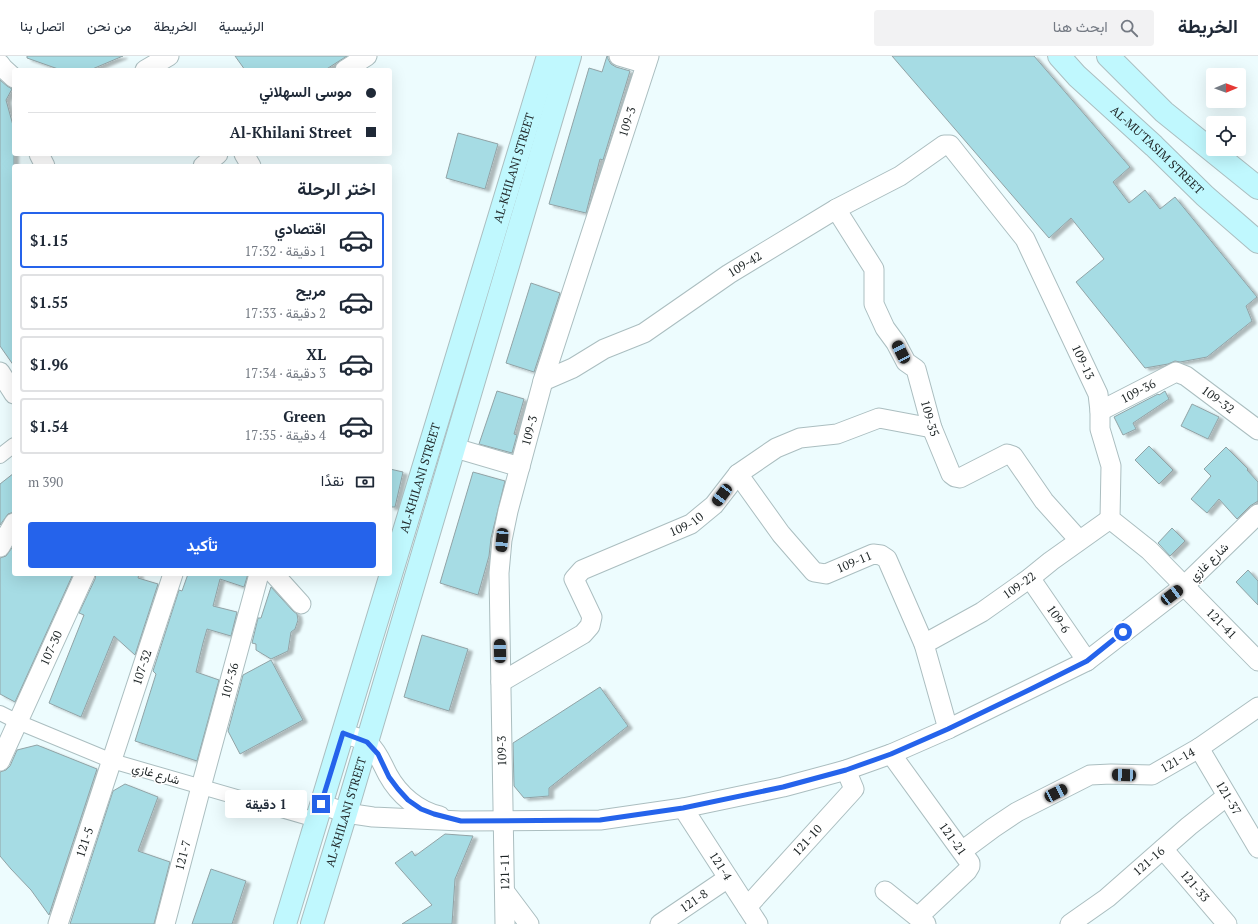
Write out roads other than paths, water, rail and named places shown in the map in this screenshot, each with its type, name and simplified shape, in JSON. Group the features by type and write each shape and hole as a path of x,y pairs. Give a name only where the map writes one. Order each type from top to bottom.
{"main road":[{"name":"AL-KHILANI STREET","path":"392,571 548,56"},
{"name":"AL-KHILANI STREET","path":"312,924 455,448 570,56"},
{"name":"AL-MU'TASIM STREET","path":"1059,56 1077,76 1154,146 1205,196 1258,242"},
{"path":"1108,56 1164,112 1258,188"},
{"path":"1224,213 1258,254"},
{"name":"AL-KHILANI STREET","path":"285,924 391,576"}],"street":[{"path":"148,68 169,56"},
{"path":"348,68 367,56"},
{"path":"619,56 648,60"},
{"name":"109-3","path":"504,820 499,573 502,540 543,381 648,60"},
{"name":"109-42","path":"543,381 572,368 604,349 644,333 728,274 836,209 900,176 944,144"},
{"name":"109-13","path":"944,144 950,145 953,148 1024,239 1098,394 1100,429 1112,466 1110,519"},
{"path":"206,164 216,156"},
{"name":"109-35","path":"836,209 874,269 874,304 885,328 896,343 906,362 916,369 932,428 951,474 955,478 960,478 1007,454 1013,456 1044,501 1079,540"},
{"path":"0,372 12,391"},
{"name":"109-36","path":"1100,411 1176,372"},
{"name":"109-32","path":"1176,372 1186,376 1258,430"},
{"name":"109-10","path":"501,682 582,634 590,626 592,617 574,579 582,570 691,524 714,505 738,474 776,448 800,438 837,434 879,418 932,428"},
{"path":"0,456 12,447"},
{"path":"455,448 520,467"},
{"name":"109-11","path":"738,474 781,534 814,572 826,574 874,554 881,555 887,559 924,644 948,729"},
{"name":"شارع غازي","path":"0,713 112,761 201,787 319,812 346,813 373,817 461,821 600,820 683,808 783,787 846,770 891,754 948,729 1087,661 1184,586 1258,514"},
{"path":"1110,519 1150,550 1184,586"},
{"name":"109-22","path":"924,644 982,612 1030,578 1079,540 1110,519"},
{"path":"0,548 12,527"},
{"name":"107-30","path":"0,761 83,576"},
{"name":"107-32","path":"112,761 172,576"},
{"name":"107-36","path":"201,787 258,576"},
{"path":"276,576 301,604"},
{"name":"109-6","path":"1030,578 1087,661"},
{"name":"121-41","path":"1184,586 1258,661"},
{"name":"121-14","path":"962,851 1017,812 1090,775 1152,775 1199,748 1258,707"},
{"path":"343,733 367,742"},
{"name":"شارع غازي","path":"367,742 378,754 389,777 408,800 421,809 461,821"},
{"name":"121-37","path":"1199,748 1258,848"},
{"name":"121-21","path":"891,754 970,863 967,871 922,921"},
{"name":"121-5","path":"58,924 112,761"},
{"name":"121-10","path":"747,907 854,789 846,770"},
{"name":"121-7","path":"165,924 201,787"},
{"name":"121-16","path":"1070,924 1107,898 1189,826 1227,796"},
{"name":"121-4","path":"683,808 758,924"},
{"name":"121-11","path":"504,820 505,924"},
{"name":"121-33","path":"1163,849 1227,924"},
{"name":"121-8","path":"662,923 728,878"},
{"path":"885,891 922,921"},
{"path":"505,892 529,924"}]}
